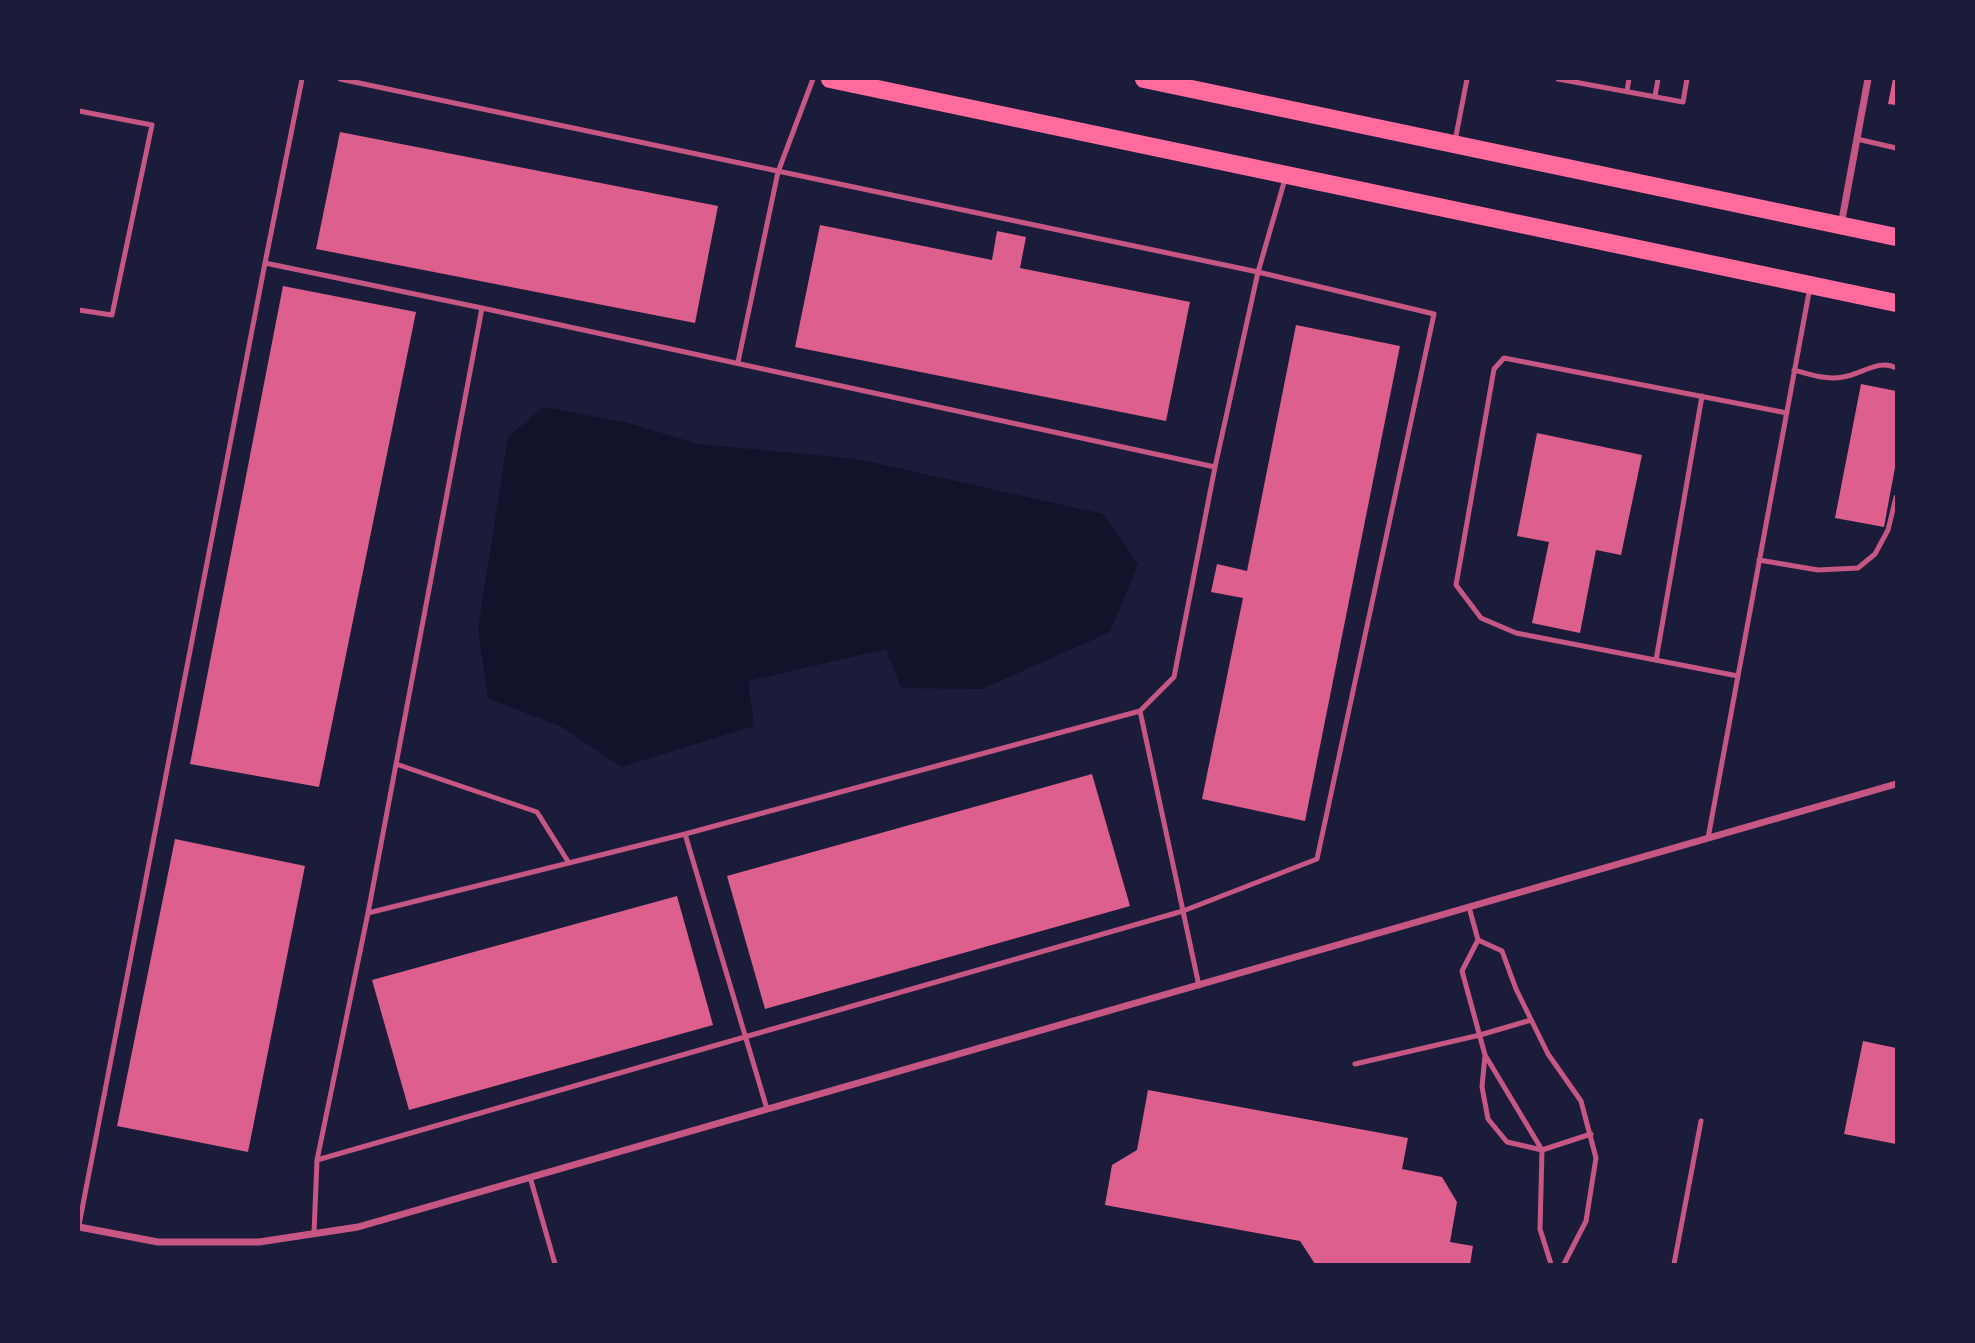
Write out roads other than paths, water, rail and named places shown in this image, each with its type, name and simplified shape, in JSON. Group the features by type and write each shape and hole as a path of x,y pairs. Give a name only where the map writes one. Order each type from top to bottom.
{"main road":[{"path":"830,79 1896,303"},
{"path":"1143,79 1896,237"}],"street":[{"path":"1841,225 1868,79"},
{"path":"79,1226 158,1242 260,1242 358,1227 1896,784"}],"lane":[{"path":"79,1226 302,79"},
{"path":"317,1160 1183,911 1317,859 1434,314 1258,272 340,79"},
{"path":"738,362 778,172 813,79"},
{"path":"1454,144 1467,79"},
{"path":"1558,79 1583,81 1683,102 1687,79"},
{"path":"1627,91 1629,79"},
{"path":"1656,96 1658,79"},
{"path":"79,111 152,125 112,315 79,310"},
{"path":"1857,139 1896,148"},
{"path":"368,913 685,834 1140,711 1174,677 1215,467 1258,272 1286,175"},
{"path":"265,263 738,362 1215,467"},
{"path":"1708,838 1810,285"},
{"path":"314,1233 317,1160 368,913 482,308"},
{"path":"1738,676 1516,633 1481,618 1457,585 1494,369 1504,358 1787,413"},
{"path":"1794,370 1823,379 1844,377 1874,366 1892,365 1896,368"},
{"path":"1656,660 1702,397"},
{"path":"1759,560 1818,570 1858,568 1875,554 1888,530 1896,497"},
{"path":"1140,711 1199,986"},
{"path":"396,764 537,812 569,863"},
{"path":"685,834 767,1109"},
{"path":"1469,907 1478,940 1462,971 1485,1055 1542,1150 1540,1229 1551,1264"},
{"path":"1478,940 1502,951 1516,989 1548,1054 1581,1101 1591,1134 1596,1158 1586,1221 1564,1264"},
{"path":"1355,1065 1531,1020"},
{"path":"1485,1055 1482,1087 1488,1119 1507,1142 1542,1150 1591,1134"},
{"path":"1674,1264 1702,1121"},
{"path":"530,1177 555,1264"}]}
